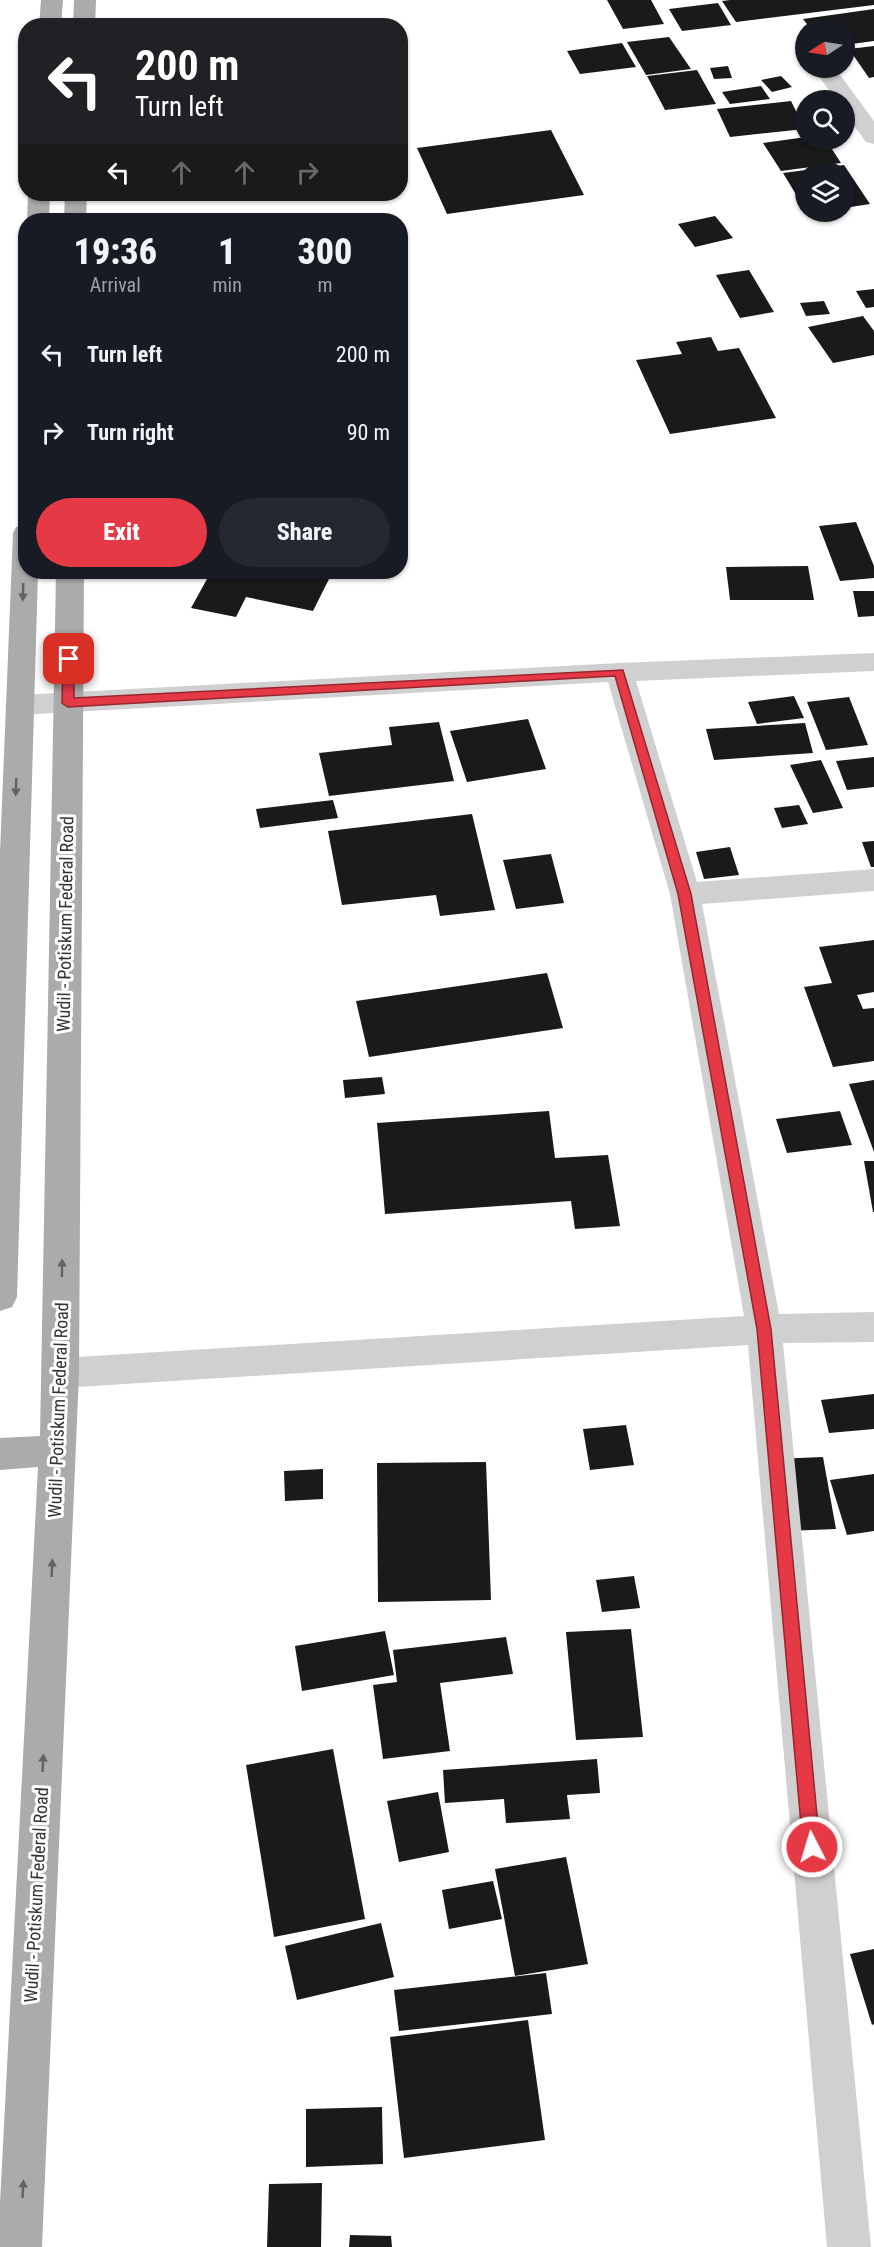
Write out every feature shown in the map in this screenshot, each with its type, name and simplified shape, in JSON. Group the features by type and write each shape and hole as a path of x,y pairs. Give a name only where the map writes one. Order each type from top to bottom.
{"main road":[{"path":"51,18 52,0"},
{"path":"84,18 85,0"},
{"path":"0,1297 24,579"},
{"name":"Wudil - Potiskum Federal Road","path":"20,2247 61,1373 70,579"},
{"path":"0,1454 57,1450"}],"street":[{"path":"831,78 874,137"},
{"path":"19,705 619,672 874,662"},
{"path":"619,672 685,894 764,1329 849,2247"},
{"path":"685,894 874,880"},
{"path":"61,1373 764,1329 874,1327"}],"building":[{"path":"607,0 651,0 664,24 623,29"},
{"path":"874,0 874,5 736,22 722,1"},
{"path":"718,3 731,25 682,31 669,9"},
{"path":"874,9 874,41 855,44 855,18 810,18"},
{"path":"669,37 691,69 646,75 627,42"},
{"path":"622,43 636,67 580,74 567,51"},
{"path":"874,46 874,77 869,78 855,58 855,48"},
{"path":"728,66 732,78 714,79 710,68"},
{"path":"697,70 716,104 665,110 647,76"},
{"path":"781,76 792,87 772,92 761,80"},
{"path":"761,86 770,99 730,104 722,92"},
{"path":"791,101 795,109 795,130 730,137 717,109"},
{"path":"551,130 584,195 447,214 417,148"},
{"path":"795,139 795,150 833,150 840,162 795,162 795,169 781,171 763,143"},
{"path":"795,171 795,193 783,173"},
{"path":"855,182 870,204 855,206"},
{"path":"715,216 733,238 695,247 678,224"},
{"path":"749,270 774,312 740,318 716,275"},
{"path":"874,289 874,307 866,308 856,291"},
{"path":"824,301 830,314 806,316 800,303"},
{"path":"863,316 874,331 874,355 833,363 808,327"},
{"path":"711,337 718,351 739,348 776,418 670,434 636,360 682,354 676,342"},
{"path":"856,522 874,566 874,578 840,581 819,526"},
{"path":"808,566 814,600 730,600 726,567"},
{"path":"207,579 329,579 313,611 246,597 236,617 191,608"},
{"path":"853,591 874,591 874,616 858,617"},
{"path":"794,696 804,718 757,724 748,702"},
{"path":"849,697 868,745 826,750 807,702"},
{"path":"528,719 546,769 467,782 450,731"},
{"path":"439,722 454,781 329,796 319,753 392,745 389,727"},
{"path":"805,723 813,753 714,760 706,729"},
{"path":"874,757 874,787 847,790 836,761"},
{"path":"821,760 843,808 813,813 790,765"},
{"path":"333,800 338,818 260,828 256,809"},
{"path":"799,805 808,824 782,828 774,808"},
{"path":"472,814 495,910 440,916 436,895 342,905 328,831"},
{"path":"874,841 874,867 871,867 862,842"},
{"path":"730,847 739,875 704,879 696,852"},
{"path":"551,854 564,903 516,909 503,860"},
{"path":"874,940 874,992 857,995 863,1009 874,1008 874,1061 833,1067 804,987 832,983 819,947"},
{"path":"547,973 563,1028 369,1057 356,1001"},
{"path":"382,1077 385,1094 345,1098 343,1080"},
{"path":"874,1080 874,1152 849,1084"},
{"path":"549,1111 555,1158 608,1155 620,1226 575,1229 571,1201 385,1214 377,1123"},
{"path":"840,1111 852,1145 787,1153 776,1119"},
{"path":"864,1161 874,1161 874,1212 873,1212"},
{"path":"874,1394 874,1429 829,1433 821,1400"},
{"path":"626,1425 634,1465 590,1470 583,1429"},
{"path":"823,1457 836,1529 786,1531 774,1459"},
{"path":"486,1462 491,1600 378,1602 377,1463"},
{"path":"323,1469 323,1499 285,1501 284,1471"},
{"path":"874,1474 874,1531 847,1535 830,1480"},
{"path":"634,1576 640,1608 602,1612 596,1580"},
{"path":"631,1629 643,1737 576,1740 566,1632"},
{"path":"385,1631 394,1675 302,1691 295,1646"},
{"path":"506,1637 513,1674 440,1683 450,1751 383,1759 373,1685 397,1682 393,1650"},
{"path":"333,1749 365,1919 274,1937 246,1765"},
{"path":"597,1759 600,1793 567,1795 570,1819 506,1823 504,1799 445,1803 443,1770"},
{"path":"438,1792 449,1852 399,1862 387,1801"},
{"path":"566,1857 588,1964 515,1976 495,1869"},
{"path":"493,1881 502,1919 449,1929 442,1890"},
{"path":"381,1923 394,1977 297,2000 285,1946"},
{"path":"874,1949 874,2024 872,2025 850,1954"},
{"path":"546,1973 552,2014 399,2031 394,1990"},
{"path":"528,2020 545,2140 404,2158 390,2037"},
{"path":"382,2107 383,2164 306,2167 306,2109"},
{"path":"322,2183 321,2247 267,2247 269,2184"},
{"path":"350,2235 391,2236 392,2247 349,2247"}],"route":[{"path":"69,659 68,703 619,672 685,894 764,1329 812,1847"}]}
